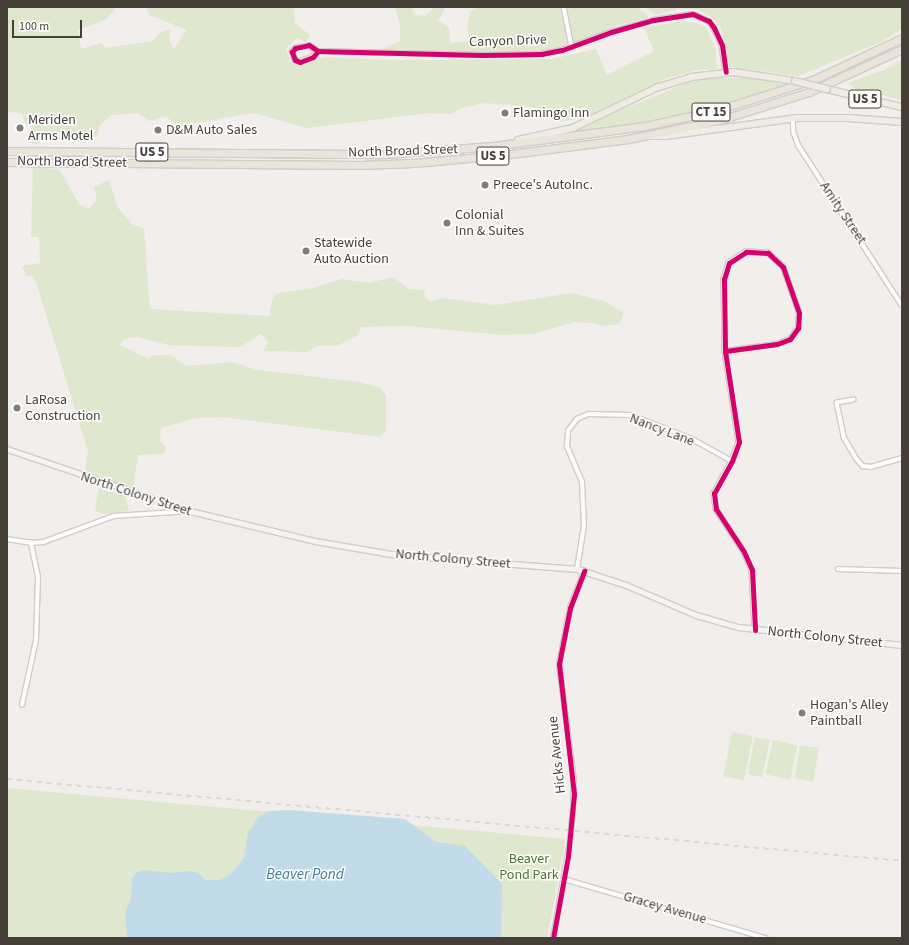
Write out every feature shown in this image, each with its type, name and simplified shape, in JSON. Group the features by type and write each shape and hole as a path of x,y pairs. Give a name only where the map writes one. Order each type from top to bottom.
{"highway":[{"name":"CT 15","path":"507,144 645,126 718,110 815,78 902,38"},
{"name":"CT 15","path":"648,136 715,122 779,103 835,81 902,49"},
{"name":"North Broad Street","path":"7,162 317,165 413,164 470,159 648,136"},
{"name":"North Broad Street","path":"7,151 316,154 411,153 507,144"},
{"path":"316,154 317,165"}],"main road":[{"name":"North Broad Street","path":"507,144 573,128 678,80 726,72 764,74 795,80 902,107"},
{"name":"North Broad Street","path":"648,136 661,137 793,119 849,118 902,122"},
{"name":"North Colony Street","path":"7,449 190,512 315,541 397,555 577,569 626,585 696,615 754,630 902,645"}],"street":[{"path":"564,7 572,47"},
{"name":"Canyon Drive","path":"318,51 313,57 300,62 295,60 292,52 295,48 309,45 318,51 530,55 552,53 623,28 655,20 694,14 709,21 714,28 722,45 726,72"},
{"name":"Amity Street","path":"793,119 794,133 799,146 902,305"},
{"path":"725,352 777,344 790,339 798,328 799,313 783,267 768,253 746,252 729,263 724,279 725,352 739,442 732,461 714,493 716,509 750,565 754,630"},
{"path":"854,400 837,403 844,438 860,463 871,467 902,458"},
{"name":"Nancy Lane","path":"577,569 584,526 582,482 567,446 568,431 577,419 589,414 631,415 694,440 732,461"},
{"path":"7,539 31,543 44,542 114,516 190,512"},
{"path":"22,705 36,640 38,577 31,543"},
{"path":"838,569 902,571"},
{"name":"Hicks Avenue","path":"552,938 570,842 574,781 559,664 570,608 584,571"},
{"name":"Gracey Avenue","path":"564,879 766,938"}],"green space":[{"path":"7,7 117,7 105,20 78,30 81,49 102,43 105,48 152,41 160,33 170,29 169,39 174,49 187,30 149,15 146,7 297,7 294,8 295,23 310,35 306,42 297,38 286,49 288,56 298,65 325,57 393,60 552,59 596,49 607,75 654,51 644,28 681,21 697,23 706,27 715,47 717,69 697,70 665,79 583,118 560,122 545,110 533,107 485,103 465,107 450,114 429,113 307,128 254,113 177,126 166,116 149,121 138,113 111,115 100,125 97,137 71,133 41,134 39,144 32,144 31,124 25,124 22,113 7,112"},
{"path":"395,7 412,7 414,15 425,16 435,7 443,7 445,10 438,20 449,28 450,43 470,41 467,28 470,11 479,7 637,7 649,17 619,25 570,45 544,51 490,52 382,49 400,41 400,24"},
{"path":"646,7 902,7 902,29 881,42 798,76 729,67 721,28 710,16 697,9 678,9 655,15"},
{"path":"902,60 902,100 856,89 847,83 884,70"},
{"path":"747,77 787,85 717,107 675,117 579,131 577,128 697,79"},
{"path":"33,167 59,169 79,204 88,209 97,200 94,187 109,180 118,208 132,224 144,229 150,309 269,316 273,297 279,293 313,288 342,279 369,283 393,277 409,289 424,290 425,298 431,301 442,298 496,305 571,293 604,301 624,313 619,324 605,326 593,323 575,322 533,334 502,335 410,326 361,327 358,335 339,345 317,346 308,352 264,351 268,342 261,334 240,347 169,345 137,337 124,339 120,345 148,359 154,355 170,355 187,366 232,362 258,370 359,382 379,387 386,395 386,430 380,437 223,417 196,418 161,428 160,440 166,448 163,454 138,455 133,489 85,472 88,451 37,285 33,276 26,276 22,266 40,263 39,237 31,237"},
{"path":"99,488 125,495 129,511 101,514 95,510"},
{"path":"732,732 753,736 744,780 723,776"},
{"path":"755,737 770,740 762,777 748,774"},
{"path":"773,740 797,745 790,779 766,774"},
{"path":"800,745 819,748 813,782 795,779"},
{"name":"Beaver Pond Park","path":"7,788 565,839 547,938 7,938"}],"water":[{"name":"Beaver Pond","path":"289,810 405,819 436,842 465,846 502,884 501,938 127,938 125,913 131,898 132,879 136,873 145,870 171,873 189,871 199,873 205,880 220,880 231,874 244,858 248,833 258,818 268,811"}],"railway":[{"path":"7,779 902,861"}],"cycle path":[{"path":"318,51 313,57 300,62 295,60 292,52 295,48 309,45 318,51 483,55 541,54 562,50 611,32 653,20 693,14 709,21 714,28 722,45 726,72"},
{"path":"725,351 777,344 790,339 798,328 799,313 783,267 768,253 746,252 729,263 724,279 725,351 739,442 732,461 714,493 716,509 744,552 752,570 755,630"},
{"path":"553,938 568,856 574,794 559,664 570,608 584,571"}],"place":[{"name":"Flamingo Inn","path":"505,113"},
{"name":"Meriden Arms Motel","path":"20,128"},
{"name":"D&M Auto Sales","path":"158,130"},
{"name":"Preece's AutoInc.","path":"485,185"},
{"name":"Colonial Inn & Suites","path":"447,223"},
{"name":"Statewide Auto Auction","path":"306,251"},
{"name":"LaRosa Construction","path":"17,408"},
{"name":"Hogan's Alley Paintball","path":"802,713"}]}
